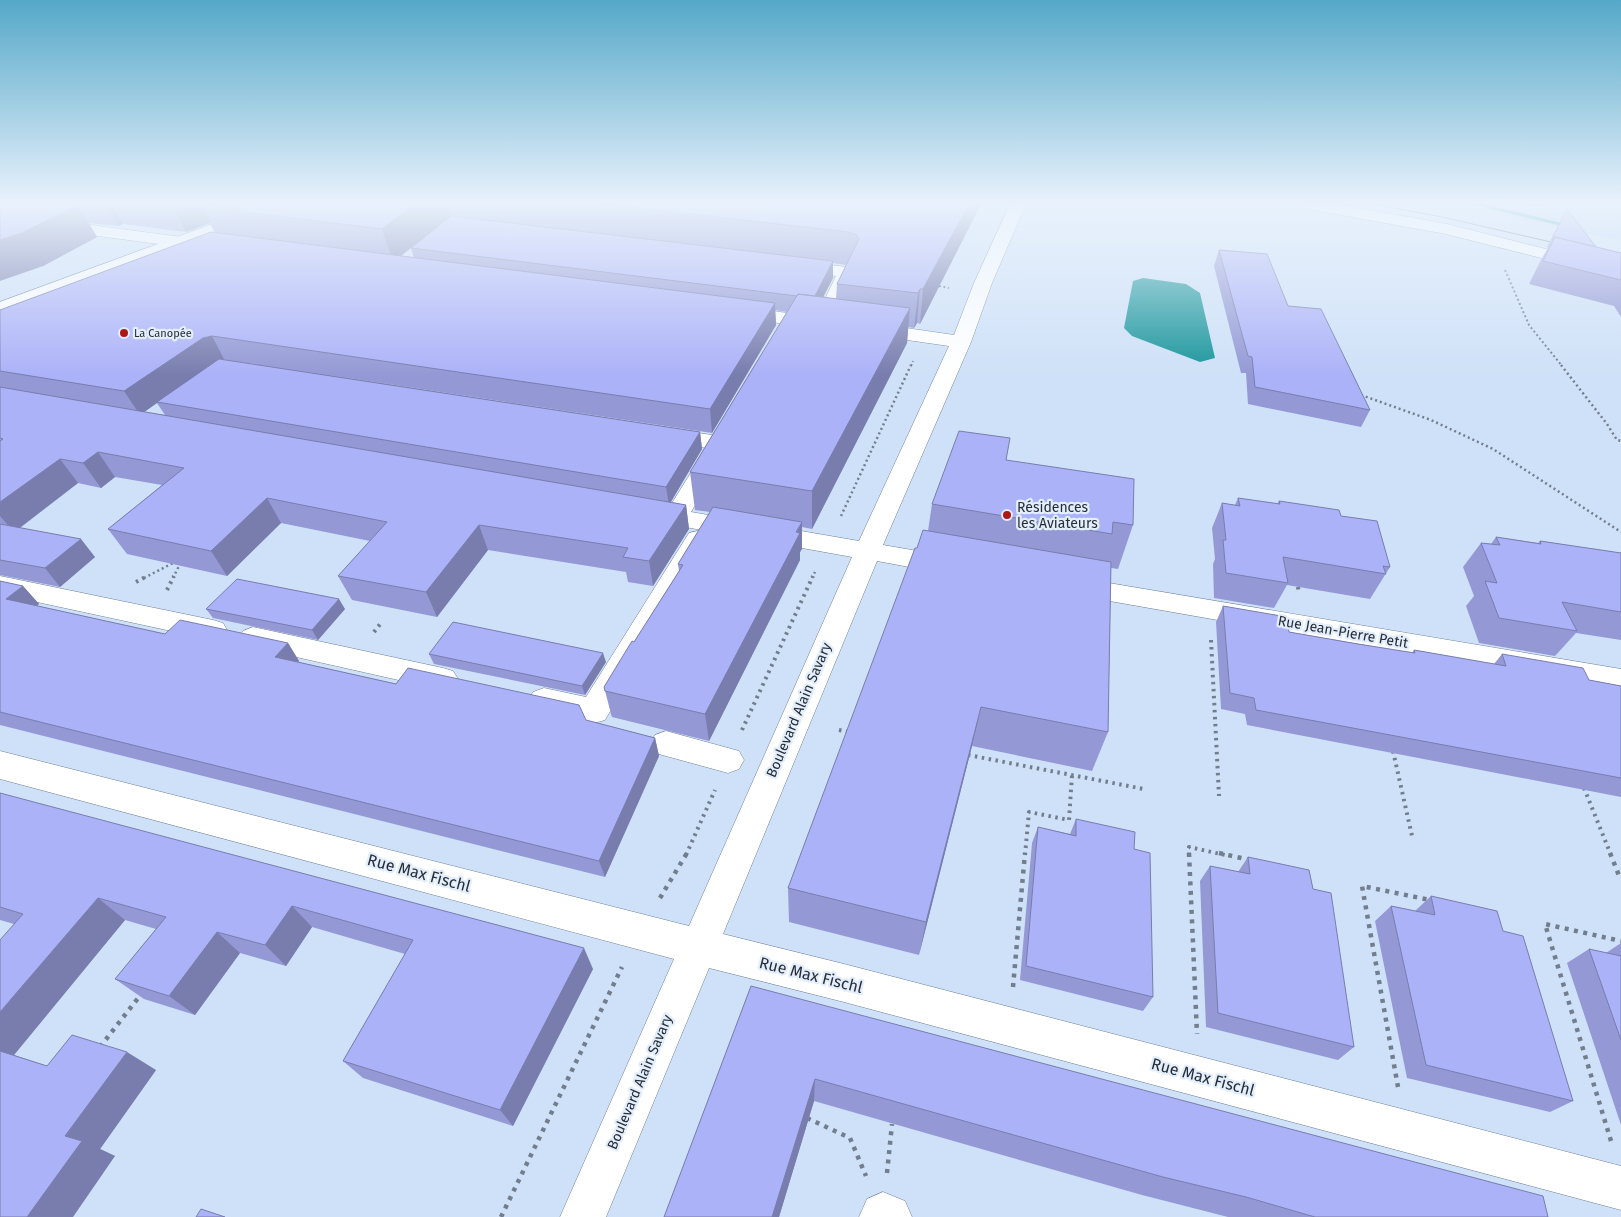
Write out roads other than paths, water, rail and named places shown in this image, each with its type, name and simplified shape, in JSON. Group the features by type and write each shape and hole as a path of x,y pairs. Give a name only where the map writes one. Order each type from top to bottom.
{"street":[{"path":"0,308 129,261"},
{"name":"Boulevard Alain Savary","path":"583,1217 867,551 961,342 993,261"},
{"path":"1573,261 1621,273"},
{"path":"781,264 847,272 822,323"},
{"path":"723,310 787,328 822,323 961,342"},
{"path":"646,432 724,435 676,517"},
{"path":"635,510 967,568"},
{"path":"516,694 594,711 708,522"},
{"name":"Rue Jean-Pierre Petit","path":"1053,583 1621,680"},
{"path":"0,585 467,684"},
{"path":"666,744 728,760"},
{"name":"Rue Max Fischl","path":"0,765 698,947 844,983 1621,1188"}],"place":[{"name":"La Canopée","path":"124,333"},
{"name":"Résidences les Aviateurs","path":"1007,515"}]}
